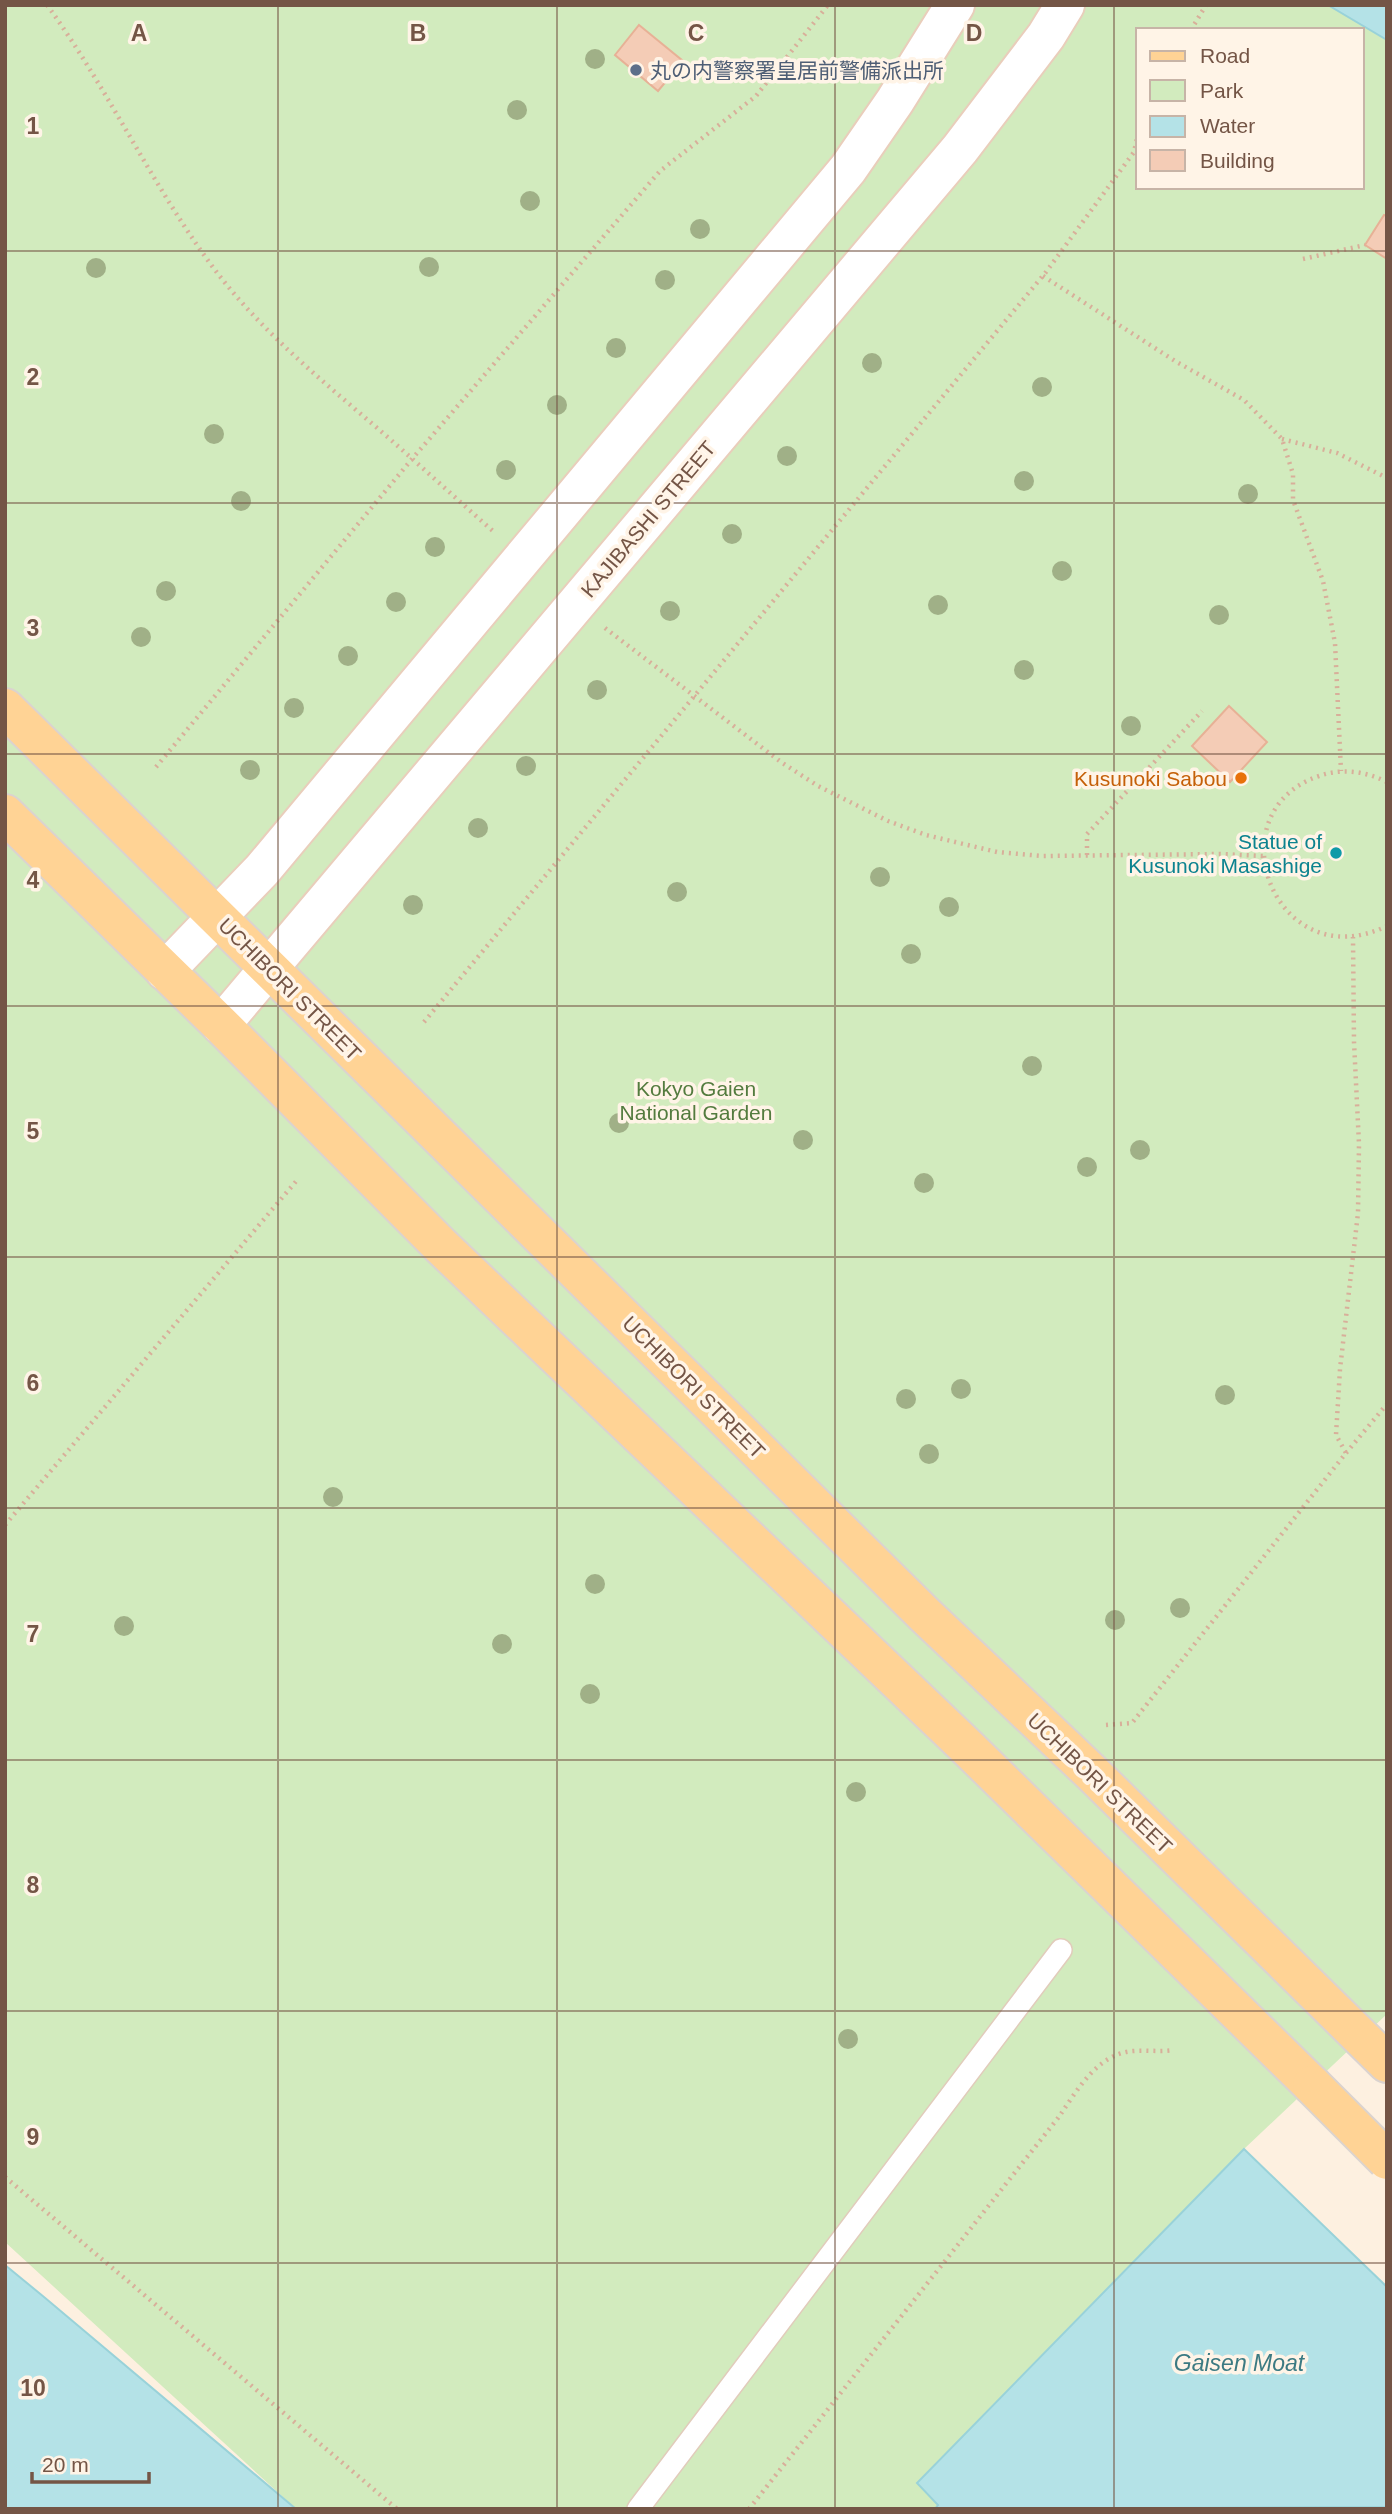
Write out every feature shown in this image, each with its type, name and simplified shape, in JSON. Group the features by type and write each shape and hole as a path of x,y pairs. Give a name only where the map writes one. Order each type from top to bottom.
{"main road":[{"path":"165,971 271,859 848,169 955,5"},
{"name":"KAJIBASHI STREET","path":"221,1025 960,149 1046,36 1065,5"},
{"name":"UCHIBORI STREET","path":"5,708 925,1615 1093,1774 1375,2052"},
{"path":"5,814 221,1025 441,1246 970,1749 1387,2160"}],"lane":[{"path":"638,2509 1060,1950"}],"path":[{"path":"47,5 89,66 176,215 249,312 287,350 500,537"},
{"path":"156,767 412,459 660,171 756,96 828,5"},
{"path":"1192,28 1206,5"},
{"path":"424,1022 1043,276 1134,152 1136,143"},
{"path":"1303,259 1365,245"},
{"path":"1043,276 1175,361 1244,400 1282,439 1293,474 1293,500 1323,581 1335,643 1340,771"},
{"path":"1282,439 1337,453 1387,478"},
{"path":"600,624 808,780 888,821 926,835 997,852 1042,856 1263,856"},
{"path":"1087,855 1087,834 1202,711"},
{"path":"1387,782 1368,774 1340,771 1311,778 1294,788 1271,818 1263,856 1273,893 1291,915 1315,931 1353,937 1387,926"},
{"path":"1346,1452 1336,1436 1340,1369 1358,1213 1359,1144 1353,937"},
{"path":"5,1525 298,1179"},
{"path":"1105,1725 1132,1723 1387,1404"},
{"path":"749,2509 1058,2118 1090,2073 1110,2059 1132,2050 1173,2050"},
{"path":"5,2177 397,2509"}],"green space":[{"name":"Kokyo Gaien National Garden","path":"5,5 1328,5 1387,40 1387,2014 1244,2149 1123,2273 936,2502 938,2505 935,2509 296,2509 5,2242"}],"water":[{"path":"1328,5 1387,5 1387,40"},
{"name":"Gaisen Moat","path":"1244,2149 1387,2287 1387,2507 935,2509 938,2505 917,2483"},
{"path":"5,2265 44,2297 296,2509 5,2509"}],"building":[{"path":"639,25 683,61 658,91 615,55"},
{"path":"1384,215 1387,216 1387,259 1365,245"},
{"path":"1229,706 1267,742 1230,782 1192,746"}],"place":[{"name":"丸の内警察署皇居前警備派出所","path":"636,70"},
{"name":"Kusunoki Sabou","path":"1241,778"},
{"name":"Statue of Kusunoki Masashige","path":"1336,853"}]}
